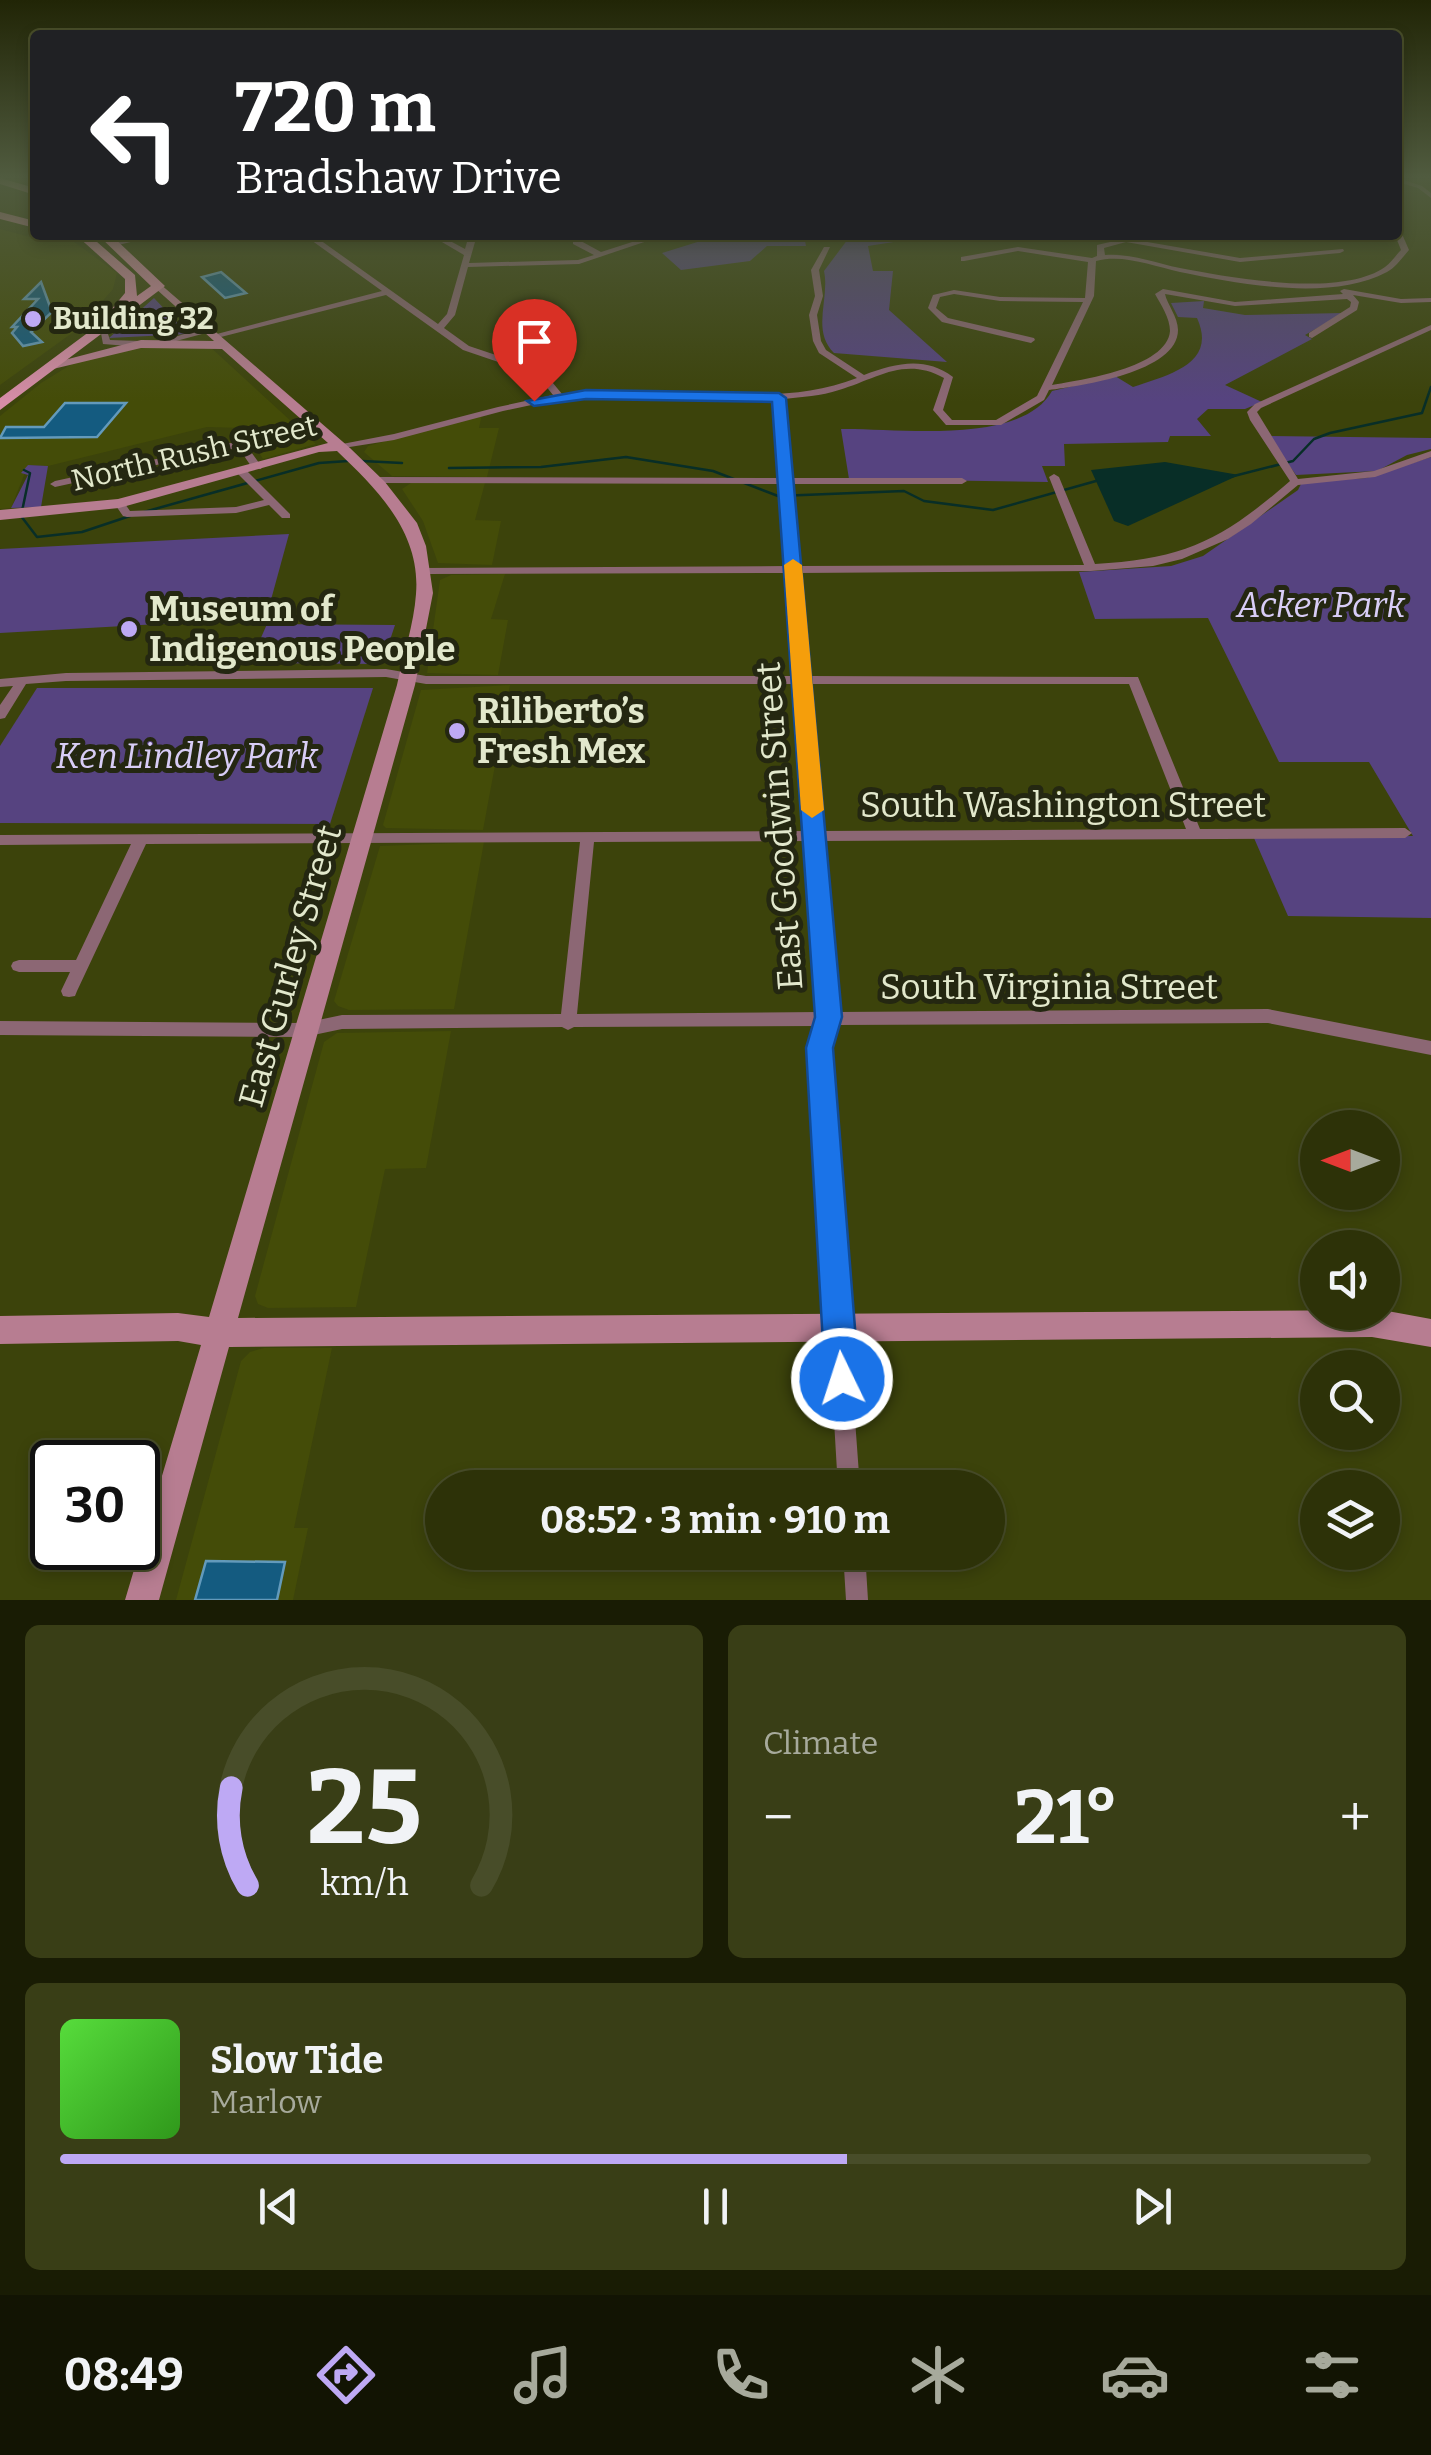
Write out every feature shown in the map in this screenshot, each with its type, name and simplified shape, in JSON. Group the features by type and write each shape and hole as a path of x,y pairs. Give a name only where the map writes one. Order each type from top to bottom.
{"main road":[{"path":"0,405 132,294 131,278 115,253"},
{"name":"East Gurley Street","path":"119,253 375,480 409,524 424,571 423,615 407,678 142,1600"},
{"path":"34,380 160,286"},
{"path":"57,366 142,344 220,341"},
{"name":"North Rush Street","path":"0,515 119,503 318,448 340,447"},
{"path":"0,1330 178,1327 219,1333 1372,1322 1431,1333"}],"street":[{"path":"333,253 480,355 540,374 560,396"},
{"path":"458,253 467,259 558,264 603,253"},
{"path":"440,327 448,323 469,253"},
{"path":"825,253 815,270 819,296 814,315 817,341 822,351 862,377"},
{"path":"964,259 1002,253"},
{"path":"1044,253 1401,301 1431,300"},
{"path":"340,447 560,396 779,398 824,392 900,366 941,371 949,377 950,386 938,410 941,417 963,426 1010,418 1028,409 1047,388 1088,300 1098,253"},
{"path":"1202,253 1240,260 1321,253"},
{"path":"1047,388 1106,376 1156,358 1172,340 1174,330 1158,294 1164,291 1235,304 1343,291 1389,267 1404,253"},
{"path":"1312,335 1354,308 1343,291"},
{"path":"220,341 388,292"},
{"path":"1031,340 945,320 932,308 936,295 954,292 1016,300 1088,300"},
{"path":"425,318 450,311"},
{"path":"168,342 199,332 195,320"},
{"path":"1295,482 1252,412 1343,365 1431,327"},
{"path":"103,330 106,342 142,344"},
{"name":"East Goodwin Street","path":"779,398 829,1017 820,1048 849,1470"},
{"path":"55,484 230,446 243,447 249,469 267,502 286,516"},
{"path":"424,571 1145,566 1188,557 1221,539 1295,482 1374,474 1431,454"},
{"path":"1054,477 1091,568"},
{"path":"375,480 962,481"},
{"path":"119,503 127,514 236,510 267,502"},
{"path":"0,683 84,676 386,674 407,678 1134,680 1195,834"},
{"path":"0,715 21,683"},
{"name":"South Washington Street","path":"0,840 1405,834"},
{"path":"568,1023 588,836"},
{"path":"69,991 141,839"},
{"path":"19,966 81,966"},
{"name":"South Virginia Street","path":"0,1028 304,1030 342,1022 1268,1016 1431,1048"},
{"path":"855,1570 857,1600"}],"shaded area":[{"path":"0,253 89,253 117,273 113,289 79,328 0,385"},
{"path":"208,345 316,444 263,459 243,428 207,427 48,466 28,465 11,508 0,509 0,416 41,383 72,364 131,347"},
{"path":"482,414 479,428 499,428 487,477 392,476 364,452 368,446"},
{"path":"411,483 485,483 475,520 501,521 492,565 438,563 423,521 402,489"},
{"path":"505,574 491,619 508,620 498,675 427,673 440,580 451,575"},
{"path":"510,685 483,830 386,828 383,825 421,690"},
{"path":"484,842 454,1009 349,1010 338,1006 334,1001 380,846"},
{"path":"451,1031 426,1168 385,1169 356,1307 268,1308 258,1304 255,1296 324,1042 337,1033"},
{"path":"264,1348 332,1348 294,1528 308,1528 293,1600 176,1600 241,1361 250,1352"}],"green space":[{"path":"662,253 759,253 750,261 681,270"},
{"path":"838,253 869,253 873,271 893,271 889,310 947,362 834,353 827,344 822,324 824,271"},
{"path":"154,298 188,334 109,338"},
{"path":"1204,301 1203,308 1245,315 1344,313 1305,335 1312,339 1225,385 1262,402 1245,409 1208,409 1197,419 1211,436 1170,436 1168,442 1064,444 1065,466 1042,466 1048,482 849,479 841,429 925,431 987,427 1014,420 1036,408 1052,391 1115,376 1133,387 1174,372 1195,357 1202,334 1197,318 1178,317 1171,303"},
{"path":"1268,436 1431,438 1431,449 1407,455 1377,471 1296,475"},
{"name":"Acker Park","path":"1431,457 1431,918 1288,916 1254,838 1413,836 1369,762 1279,762 1208,618 1095,619 1079,572 1171,566 1203,556 1298,490 1302,482 1366,478"},
{"path":"28,465 48,466 41,507 11,508 28,475 21,473"},
{"path":"289,534 266,618 0,633 0,549"},
{"path":"267,624 395,625 382,664 250,663"},
{"name":"Ken Lindley Park","path":"37,688 373,688 330,824 0,823 0,746"}],"water":[{"path":"1165,462 1239,475 1128,526 1114,521 1091,470"}],"building":[{"path":"221,272 246,293 225,298 202,277"},
{"path":"41,282 52,312 31,332 42,342 23,346 12,333 17,327 12,327 38,299 24,299"},
{"path":"65,403 126,403 97,437 0,438 6,427 44,427"},
{"path":"206,1561 285,1562 277,1600 195,1600"}],"waterway":[{"path":"1230,477 1293,461 1314,439 1330,433 1422,413 1431,387"},
{"path":"449,468 541,467 626,457 713,471 778,496 904,491 924,501 993,510 1096,481"},
{"path":"144,512 319,463 348,461"},
{"path":"362,461 402,463"},
{"path":"24,470 30,473 21,516 37,537 82,532 130,516"}],"slow traffic":[{"path":"793,565 812,810"}],"place":[{"name":"Building 32","path":"33,319"},
{"name":"Museum of Indigenous People","path":"129,629"},
{"name":"Riliberto’s Fresh Mex","path":"457,731"}],"route":[{"path":"534,401 586,394 779,398 829,1017 820,1048 842,1379"}]}
